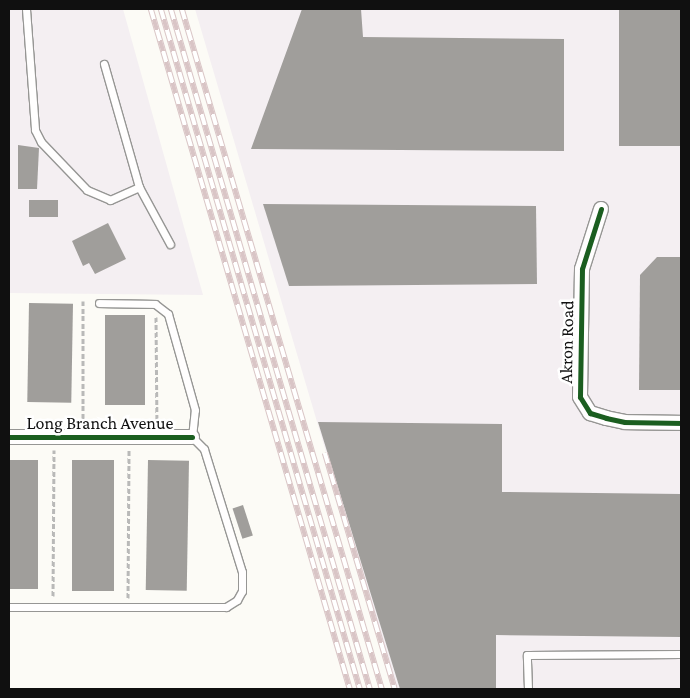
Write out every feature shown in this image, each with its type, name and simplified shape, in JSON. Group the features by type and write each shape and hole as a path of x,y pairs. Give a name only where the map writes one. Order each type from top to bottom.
{"street":[{"name":"Akron Road","path":"601,209 582,269 580,397 590,413 606,418 625,422 681,423"},
{"name":"Long Branch Avenue","path":"9,437 192,436"}],"lane":[{"path":"26,9 33,119 42,142 87,190 100,198 110,200 122,197 139,187"},
{"path":"104,64 139,187 170,244"},
{"path":"9,607 226,607 237,600 242,592 242,572 204,449 192,436 195,410 168,314 156,305 99,303"},
{"path":"528,689 527,655 681,654"}],"path":[{"path":"83,301 83,437"},
{"path":"156,305 157,436"},
{"path":"54,456 54,590"},
{"path":"128,596 129,457"}],"shaded area":[{"path":"9,9 123,9 203,295 9,293"},
{"path":"195,9 681,9 681,689 396,689"}],"building":[{"path":"302,9 361,9 363,37 564,39 564,151 251,149"},
{"path":"619,9 681,9 681,146 619,146"},
{"path":"18,145 39,148 37,189 18,189"},
{"path":"29,200 58,200 58,217 29,217"},
{"path":"263,204 536,206 537,284 289,286"},
{"path":"108,223 126,259 95,274 89,263 83,266 72,241"},
{"path":"657,257 681,257 681,390 639,390 640,275"},
{"path":"29,303 73,304 71,403 27,402"},
{"path":"105,315 145,315 145,405 105,405"},
{"path":"318,422 502,424 502,492 681,494 681,637 496,635 496,689 400,689"},
{"path":"9,460 38,460 38,589 9,589"},
{"path":"72,460 114,460 114,591 72,591"},
{"path":"148,460 189,461 187,591 146,590"},
{"path":"243,505 253,535 242,539 233,508"}],"railway":[{"path":"151,9 350,689"},
{"path":"161,9 360,689"},
{"path":"171,9 370,689"},
{"path":"182,9 382,689"},
{"path":"325,453 395,689"}],"cycle path":[{"path":"601,209 582,269 580,397 590,413 606,418 625,422 681,423"},
{"path":"9,437 192,437"}]}
